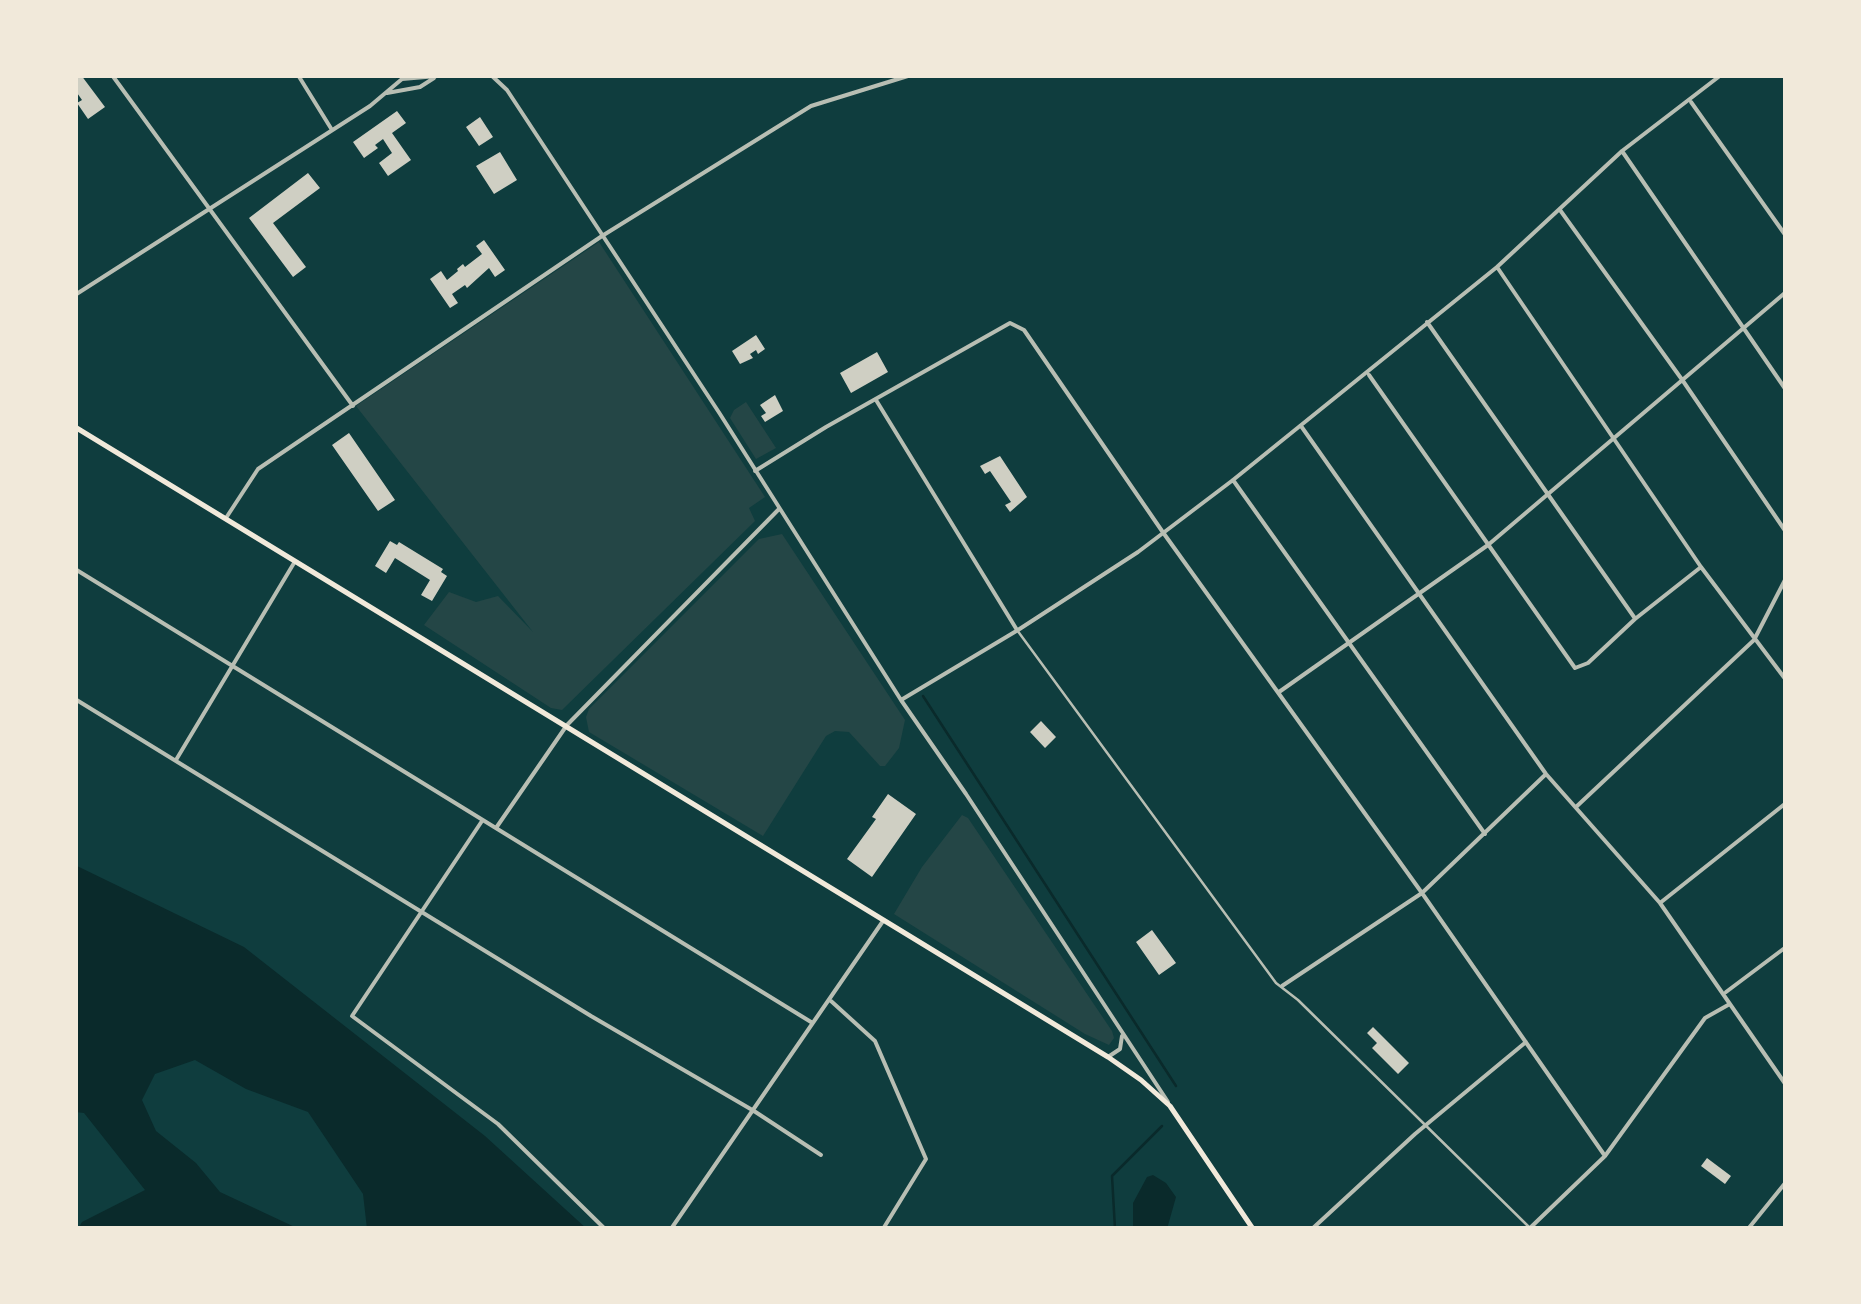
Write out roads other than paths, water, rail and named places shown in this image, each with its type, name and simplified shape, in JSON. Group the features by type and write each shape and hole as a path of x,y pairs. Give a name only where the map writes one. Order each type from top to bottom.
{"main road":[{"path":"76,430 296,560 1108,1057 1170,1106 1253,1229"}],"street":[{"path":"112,75 353,406"},
{"path":"298,75 332,130"},
{"path":"75,295 332,130 402,79 448,75"},
{"path":"491,75 507,90 901,700 1170,1106"},
{"path":"226,518 258,468 602,236 811,106 911,75"},
{"path":"901,700 1017,630 1164,533 1368,374 1497,267 1622,150 1721,75"},
{"path":"386,93 420,88 434,78"},
{"path":"1690,101 1786,236"},
{"path":"1622,150 1786,390"},
{"path":"1560,210 1683,380 1786,532"},
{"path":"1497,267 1701,567 1786,680"},
{"path":"1278,692 1488,544 1786,292"},
{"path":"1427,322 1635,618"},
{"path":"756,472 826,427 1010,323 1024,330 1605,1156"},
{"path":"1368,374 1576,668 1701,567"},
{"path":"876,400 1017,630 1276,983 1530,1228 1605,1156 1705,1018 1728,1005"},
{"path":"1300,426 1546,774 1660,903 1786,1084"},
{"path":"1233,480 1485,834"},
{"path":"496,828 566,725 779,509"},
{"path":"176,760 296,560"},
{"path":"75,569 811,1022"},
{"path":"1576,807 1754,640 1786,578"},
{"path":"75,698 821,1155"},
{"path":"1282,986 1422,893 1546,774"},
{"path":"1660,903 1786,803"},
{"path":"482,821 424,914 352,1016 498,1124 605,1229"},
{"path":"671,1229 883,921"},
{"path":"1724,994 1786,947"},
{"path":"829,1000 875,1041 926,1159 883,1229"},
{"path":"1108,1057 1120,1048 1121,1031"},
{"path":"1312,1229 1425,1126 1526,1042"},
{"path":"1748,1229 1786,1182"}],"waterway":[{"path":"923,696 1176,1086"},
{"path":"1115,1229 1112,1176 1162,1126"}]}
